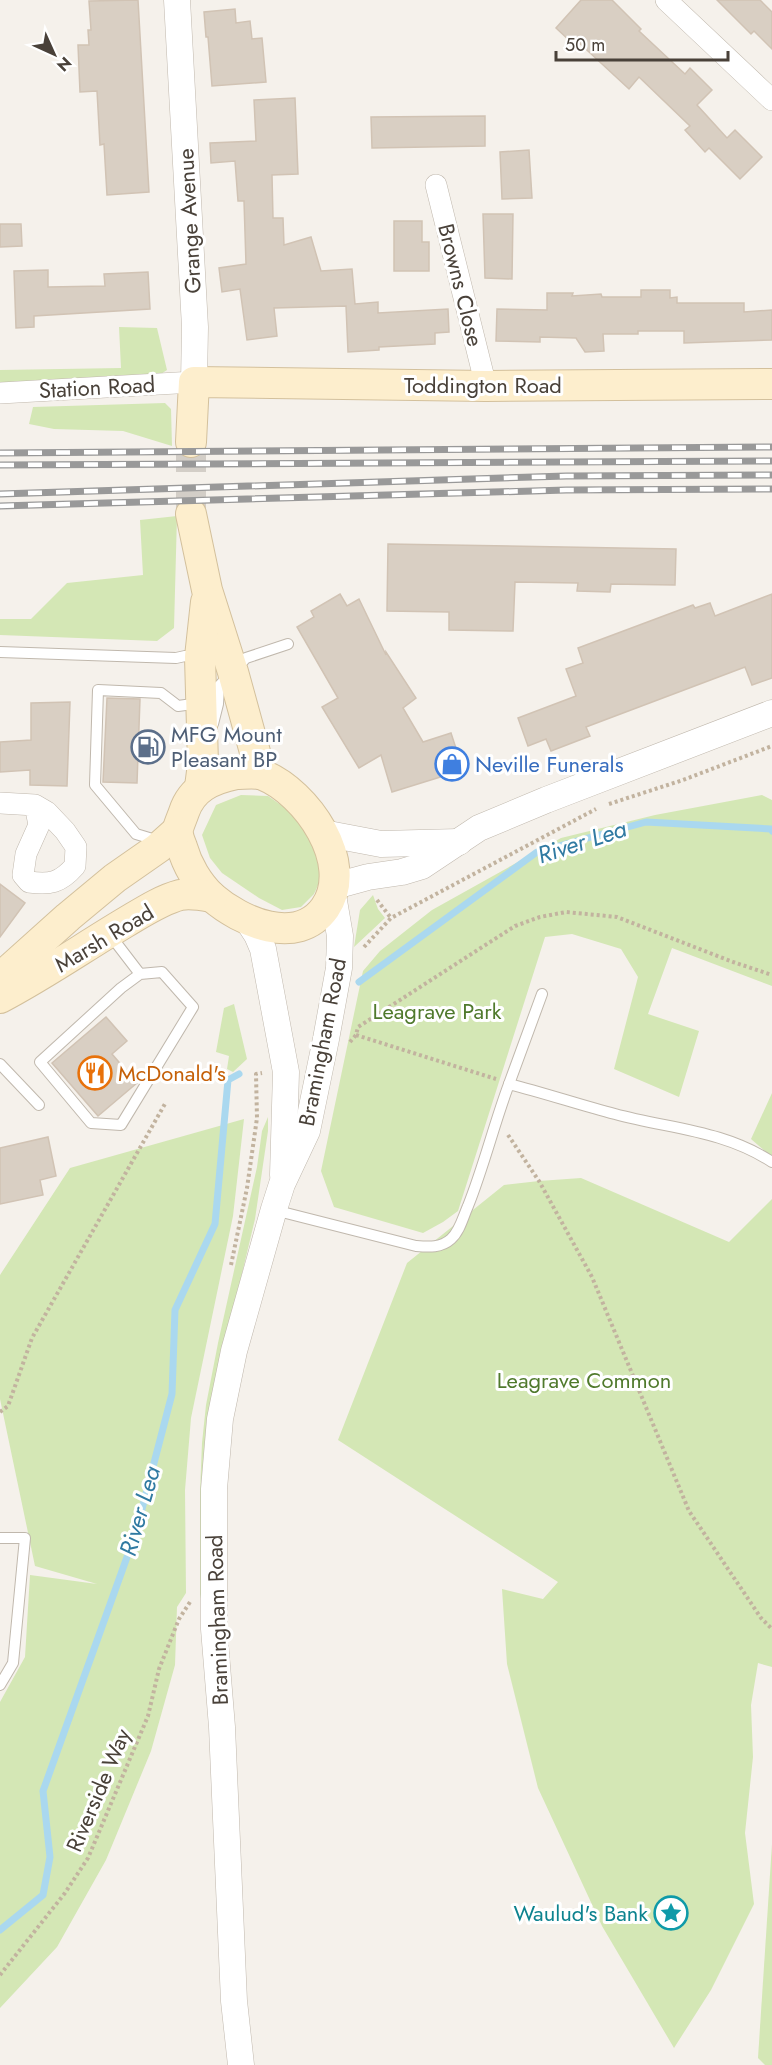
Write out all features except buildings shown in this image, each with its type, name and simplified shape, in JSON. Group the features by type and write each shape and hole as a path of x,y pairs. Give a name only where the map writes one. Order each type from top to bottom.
{"main road":[{"name":"Toddington Road","path":"194,382 486,386 772,384"},
{"name":"Grange Avenue","path":"191,442 194,382"},
{"path":"191,514 207,590 233,672 261,774"},
{"path":"201,776 217,778 236,774 261,774 290,793 309,812 323,833 333,859 334,891 323,910 307,923 290,928 270,929 246,918 212,897 193,873 171,837 201,776 200,657 207,590"},
{"name":"Marsh Road","path":"0,978 115,878 171,837"},
{"name":"Marsh Road","path":"0,998 39,977 150,908 178,896 192,893 212,897"}],"street":[{"name":"Grange Avenue","path":"177,0 195,327 194,382"},
{"path":"666,0 772,100"},
{"name":"Browns Close","path":"436,185 486,386"},
{"name":"Station Road","path":"0,393 194,382"},
{"path":"334,891 368,877 402,872 422,866 479,828 772,713"},
{"path":"0,803 35,805"},
{"path":"323,833 381,844 459,842"},
{"name":"Bramingham Road","path":"241,2065 234,2001 222,1727 214,1629 214,1488 220,1419 228,1378 274,1209 282,1184 307,1131 339,968 340,936 334,891"},
{"name":"Bramingham Road","path":"246,918 263,949 286,1072 282,1184"}],"lane":[{"path":"201,776 218,704 219,686 246,658 288,644"},
{"path":"0,652 200,657"},
{"path":"171,837 136,834 95,785 98,690 161,693 178,706 201,703"},
{"path":"114,929 117,944 140,974"},
{"path":"162,972 193,1008 121,1125 91,1124 40,1062 121,988 140,974 162,972"},
{"path":"274,1209 416,1246 435,1247 451,1239 458,1229 479,1177 497,1117 542,994"},
{"path":"0,1064 39,1105"},
{"path":"509,1084 615,1115 729,1140 754,1150 772,1162"},
{"path":"0,1538 25,1538 13,1663 0,1685"}],"path":[{"path":"609,804 683,780 772,746"},
{"path":"361,950 391,918 598,808"},
{"path":"350,1043 358,1027 515,926 540,916 566,912 617,917 772,975"},
{"path":"356,1035 509,1084"},
{"path":"0,1412 8,1406 32,1338 166,1102"},
{"path":"497,1117 539,1180 592,1277 689,1511 761,1618 772,1629"},
{"name":"Riverside Way","path":"0,1976 65,1893 88,1858 148,1716 159,1669 179,1618 193,1599"}],"green space":[{"path":"119,327 157,328 167,370 150,381 0,383 0,370 121,368"},
{"path":"165,403 171,409 172,446 123,431 54,429 29,424 33,407"},
{"path":"177,516 174,628 157,641 0,635 0,619 31,619 67,583 143,575 140,520"},
{"path":"241,795 268,796 291,812 314,837 323,874 314,894 301,907 282,910 259,898 222,873 210,858 202,835 216,805"},
{"name":"Leagrave Park","path":"762,795 772,800 772,986 672,948 648,1014 699,1031 679,1097 614,1069 638,977 621,949 572,934 545,937 458,1211 423,1233 334,1207 321,1171 363,971 380,951 432,910 561,838 655,815"},
{"path":"373,895 378,909 385,918 354,947 360,910"},
{"path":"234,1004 247,1059 233,1072 227,1069 229,1056 216,1052 224,1008"},
{"path":"772,1093 772,1157 751,1139"},
{"path":"268,1117 255,1219 225,1345 203,1608 200,1594 200,1492 206,1405 257,1167 262,1131"},
{"path":"244,1119 233,1216 191,1418 185,1490 186,1593 177,1607 175,1665 151,1751 106,1860 57,1947 0,2008 0,1702 25,1657 30,1575 97,1584 35,1566 0,1399 0,1275 70,1168"},
{"name":"Leagrave Common","path":"581,1178 729,1242 772,1199 772,1667 758,1663 751,1705 753,1757 745,1833 754,1904 711,1990 674,2048 602,1926 538,1788 507,1664 502,1589 543,1599 558,1582 338,1440 407,1263 504,1185"},
{"path":"772,1844 772,2065 765,2065 758,2058"}],"waterway":[{"name":"River Lea","path":"359,982 537,852 646,822 771,829 772,831"},
{"name":"River Lea","path":"0,1930 43,1895 50,1857 43,1791 136,1532 172,1394 175,1310 215,1224 228,1080 239,1074"}],"tunnel":[{"path":"191,442 191,514"}],"railway":[{"path":"0,453 772,447"},
{"path":"0,465 772,461"},
{"path":"0,494 566,476 772,475"},
{"path":"0,506 566,490 772,489"}],"place":[{"name":"MFG Mount Pleasant BP","path":"148,747"},
{"name":"Neville Funerals","path":"452,764"},
{"name":"McDonald's","path":"95,1073"},
{"name":"Waulud's Bank","path":"671,1913"}]}
